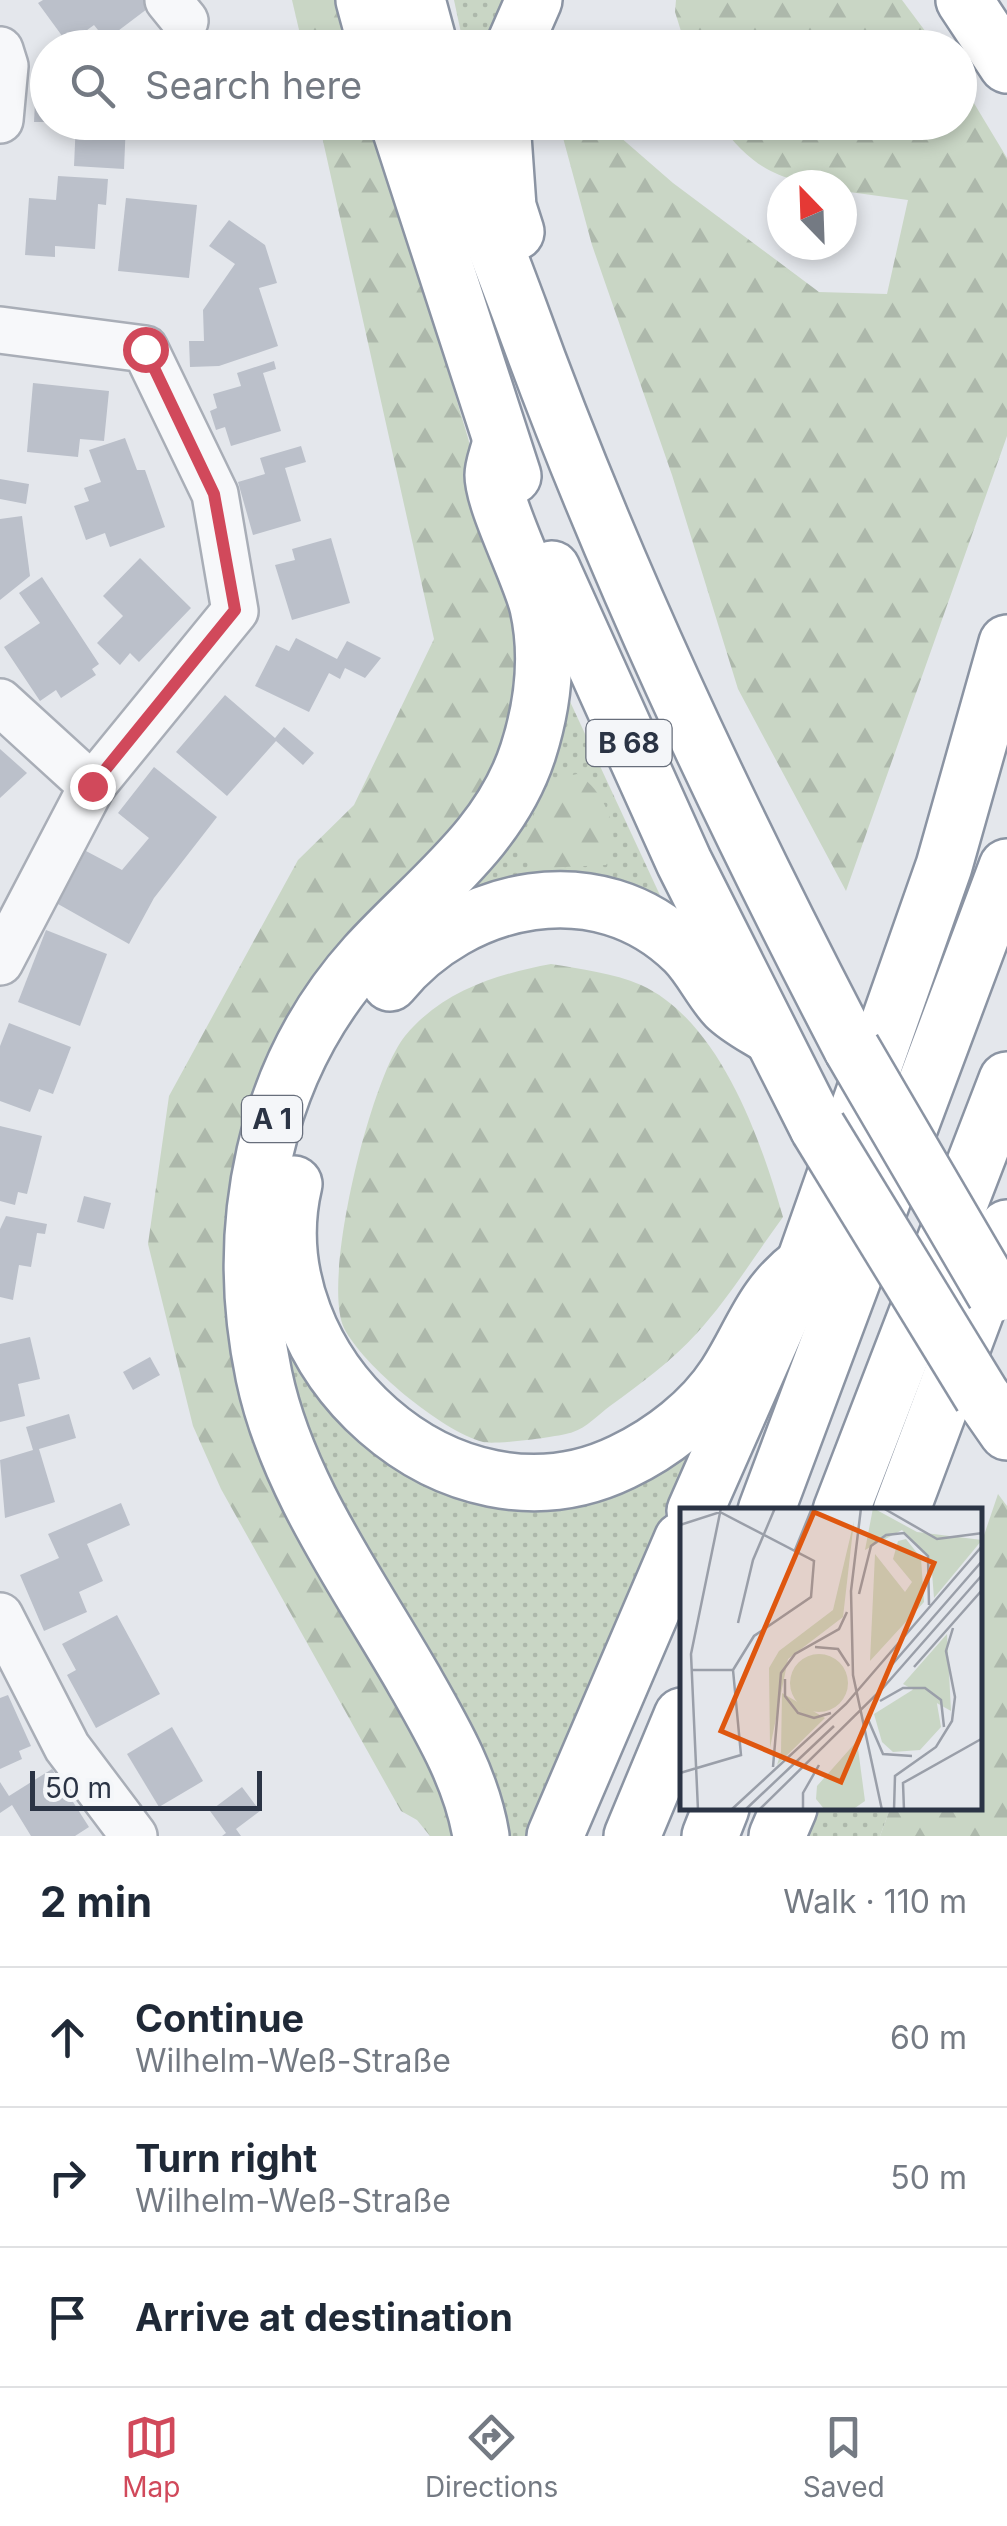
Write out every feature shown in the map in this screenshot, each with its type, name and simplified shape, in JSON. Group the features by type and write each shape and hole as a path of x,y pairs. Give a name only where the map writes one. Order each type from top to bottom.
{"highway":[{"path":"364,0 372,30"},
{"path":"417,0 425,30"},
{"path":"521,30 534,0"},
{"path":"964,0 1007,66"},
{"name":"B 68","path":"404,140 500,445 592,664 818,1128 994,1414"},
{"name":"B 68","path":"459,140 568,446 765,882 852,1049 1003,1303"},
{"path":"503,140 508,207 573,401 568,446"},
{"name":"A 1","path":"481,1836 464,1778 439,1724 308,1496 281,1435 264,1378 253,1313 252,1240 270,1126 292,1064 328,1004 364,957 478,843 504,804 526,756 540,706 544,654 538,606 493,476 500,445"},
{"path":"695,1508 804,1264 944,866 1007,643"},
{"path":"767,1508 1007,867"},
{"path":"770,1036 726,1006 684,950 640,918 587,900 532,900 485,911 444,932 404,965 334,1061 310,1115 291,1196 290,1252 301,1310 318,1353 349,1394 387,1431 438,1459 492,1477 533,1482 574,1478 620,1464 660,1441 693,1414 725,1378 776,1286 804,1264"},
{"path":"842,1508 1007,1080"},
{"path":"902,1508 1007,1228"},
{"path":"554,1836 680,1545"},
{"path":"632,1836 680,1721"},
{"path":"710,1836 720,1811"},
{"path":"777,1836 790,1811"},
{"path":"790,1836 792,1811"}],"street":[{"path":"0,50 5,66 0,120"},
{"path":"0,330 145,349 214,494 235,610 92,786 0,962"},
{"path":"0,702 92,786"},
{"path":"0,1616 67,1746 134,1836"}],"green space":[{"path":"292,0 341,0 349,30 299,30"},
{"path":"454,0 516,0 502,30 460,30"},
{"path":"676,0 902,0 924,30 681,30"},
{"path":"977,108 1007,158 1007,436 846,891 738,689 672,475 592,245 564,140 624,140 673,183 767,253 767,260 776,260 819,292 887,294 908,200 857,193 857,170 769,170 733,140 977,140"},
{"path":"323,140 379,140 468,438 522,658 521,689 486,798 349,951 240,1311 466,1836 430,1836 417,1820 401,1811 221,1489 193,1426 148,1244 169,1096 298,860 354,805 434,639"},
{"path":"560,680 665,906 441,910"},
{"path":"577,774 596,791 609,815 613,829 611,854 606,865 544,868 521,849 524,838 548,792 566,777"},
{"path":"551,964 608,974 641,985 669,1002 693,1026 715,1054 749,1119 783,1217 688,1343 588,1424 555,1436 489,1443 466,1436 405,1395 368,1360 344,1328 339,1268 344,1225 378,1092 405,1036 453,996 491,979"},
{"path":"286,1316 472,1486 700,1431 531,1836 495,1836 310,1460 280,1358"},
{"path":"998,1494 1007,1506 1007,1836 880,1836 889,1811 982,1811 982,1541"},
{"path":"817,1811 889,1811 880,1836 809,1836"}],"building":[{"path":"153,0 152,15 147,9 119,30 98,30 94,25 87,30 58,30 38,3"},
{"path":"75,140 125,140 124,169 74,166"},
{"path":"58,176 108,179 106,205 98,204 95,249 55,246 55,257 25,255 29,198 56,200"},
{"path":"126,198 197,205 189,278 118,271"},
{"path":"229,220 265,245 277,283 259,288 278,346 219,366 190,367 189,341 204,341 203,310 235,264 209,246"},
{"path":"274,361 276,369 263,373 281,431 231,446 225,427 216,430 210,411 217,408 213,394 241,386 237,373"},
{"path":"33,383 109,391 104,441 80,439 78,457 27,452"},
{"path":"125,438 137,470 145,470 165,527 110,547 105,533 86,540 74,506 89,501 84,488 101,482 89,450"},
{"path":"301,446 306,462 285,468 301,521 253,535 238,482 265,474 260,458"},
{"path":"0,479 29,484 26,504 0,499"},
{"path":"22,516 30,576 0,600 0,519"},
{"path":"331,538 350,603 292,620 275,565 295,560 292,549"},
{"path":"140,558 191,608 139,662 130,653 120,665 97,643 123,616 103,596"},
{"path":"42,577 99,664 92,669 96,675 61,698 56,690 40,701 4,647 40,623 19,593"},
{"path":"296,638 337,659 347,641 381,658 365,678 345,668 340,679 329,673 309,712 255,686 276,645 289,651"},
{"path":"225,695 275,738 284,727 314,753 303,765 276,741 227,796 176,752"},
{"path":"0,749 27,773 0,798"},
{"path":"154,767 217,817 154,898 129,944 58,904 86,851 122,870 149,838 118,813"},
{"path":"46,930 107,954 80,1026 18,1002"},
{"path":"9,1023 71,1047 53,1094 39,1089 30,1112 0,1101 0,1046"},
{"path":"0,1126 42,1136 27,1194 18,1192 15,1205 0,1201"},
{"path":"84,1196 111,1203 104,1229 77,1222"},
{"path":"6,1216 47,1224 45,1234 37,1233 31,1267 19,1265 13,1300 0,1297 0,1229"},
{"path":"30,1337 40,1379 18,1384 25,1416 0,1422 0,1344"},
{"path":"150,1357 160,1375 133,1390 123,1372"},
{"path":"69,1414 76,1438 39,1449 55,1502 5,1518 0,1460 33,1450 26,1427"},
{"path":"121,1503 130,1525 87,1544 103,1581 79,1592 87,1612 44,1631 20,1575 59,1558 48,1534"},
{"path":"117,1615 160,1694 96,1728 67,1675 76,1670 62,1644"},
{"path":"8,1695 31,1746 19,1751 22,1759 0,1769 0,1698"},
{"path":"172,1727 203,1781 159,1807 127,1754"},
{"path":"52,1769 89,1827 75,1836 31,1836 12,1805 0,1813 0,1782 9,1796"},
{"path":"242,1787 260,1811 236,1829 241,1836 222,1836 226,1833 210,1811"}],"route":[{"path":"92,786 235,610 214,494 145,349"}]}
